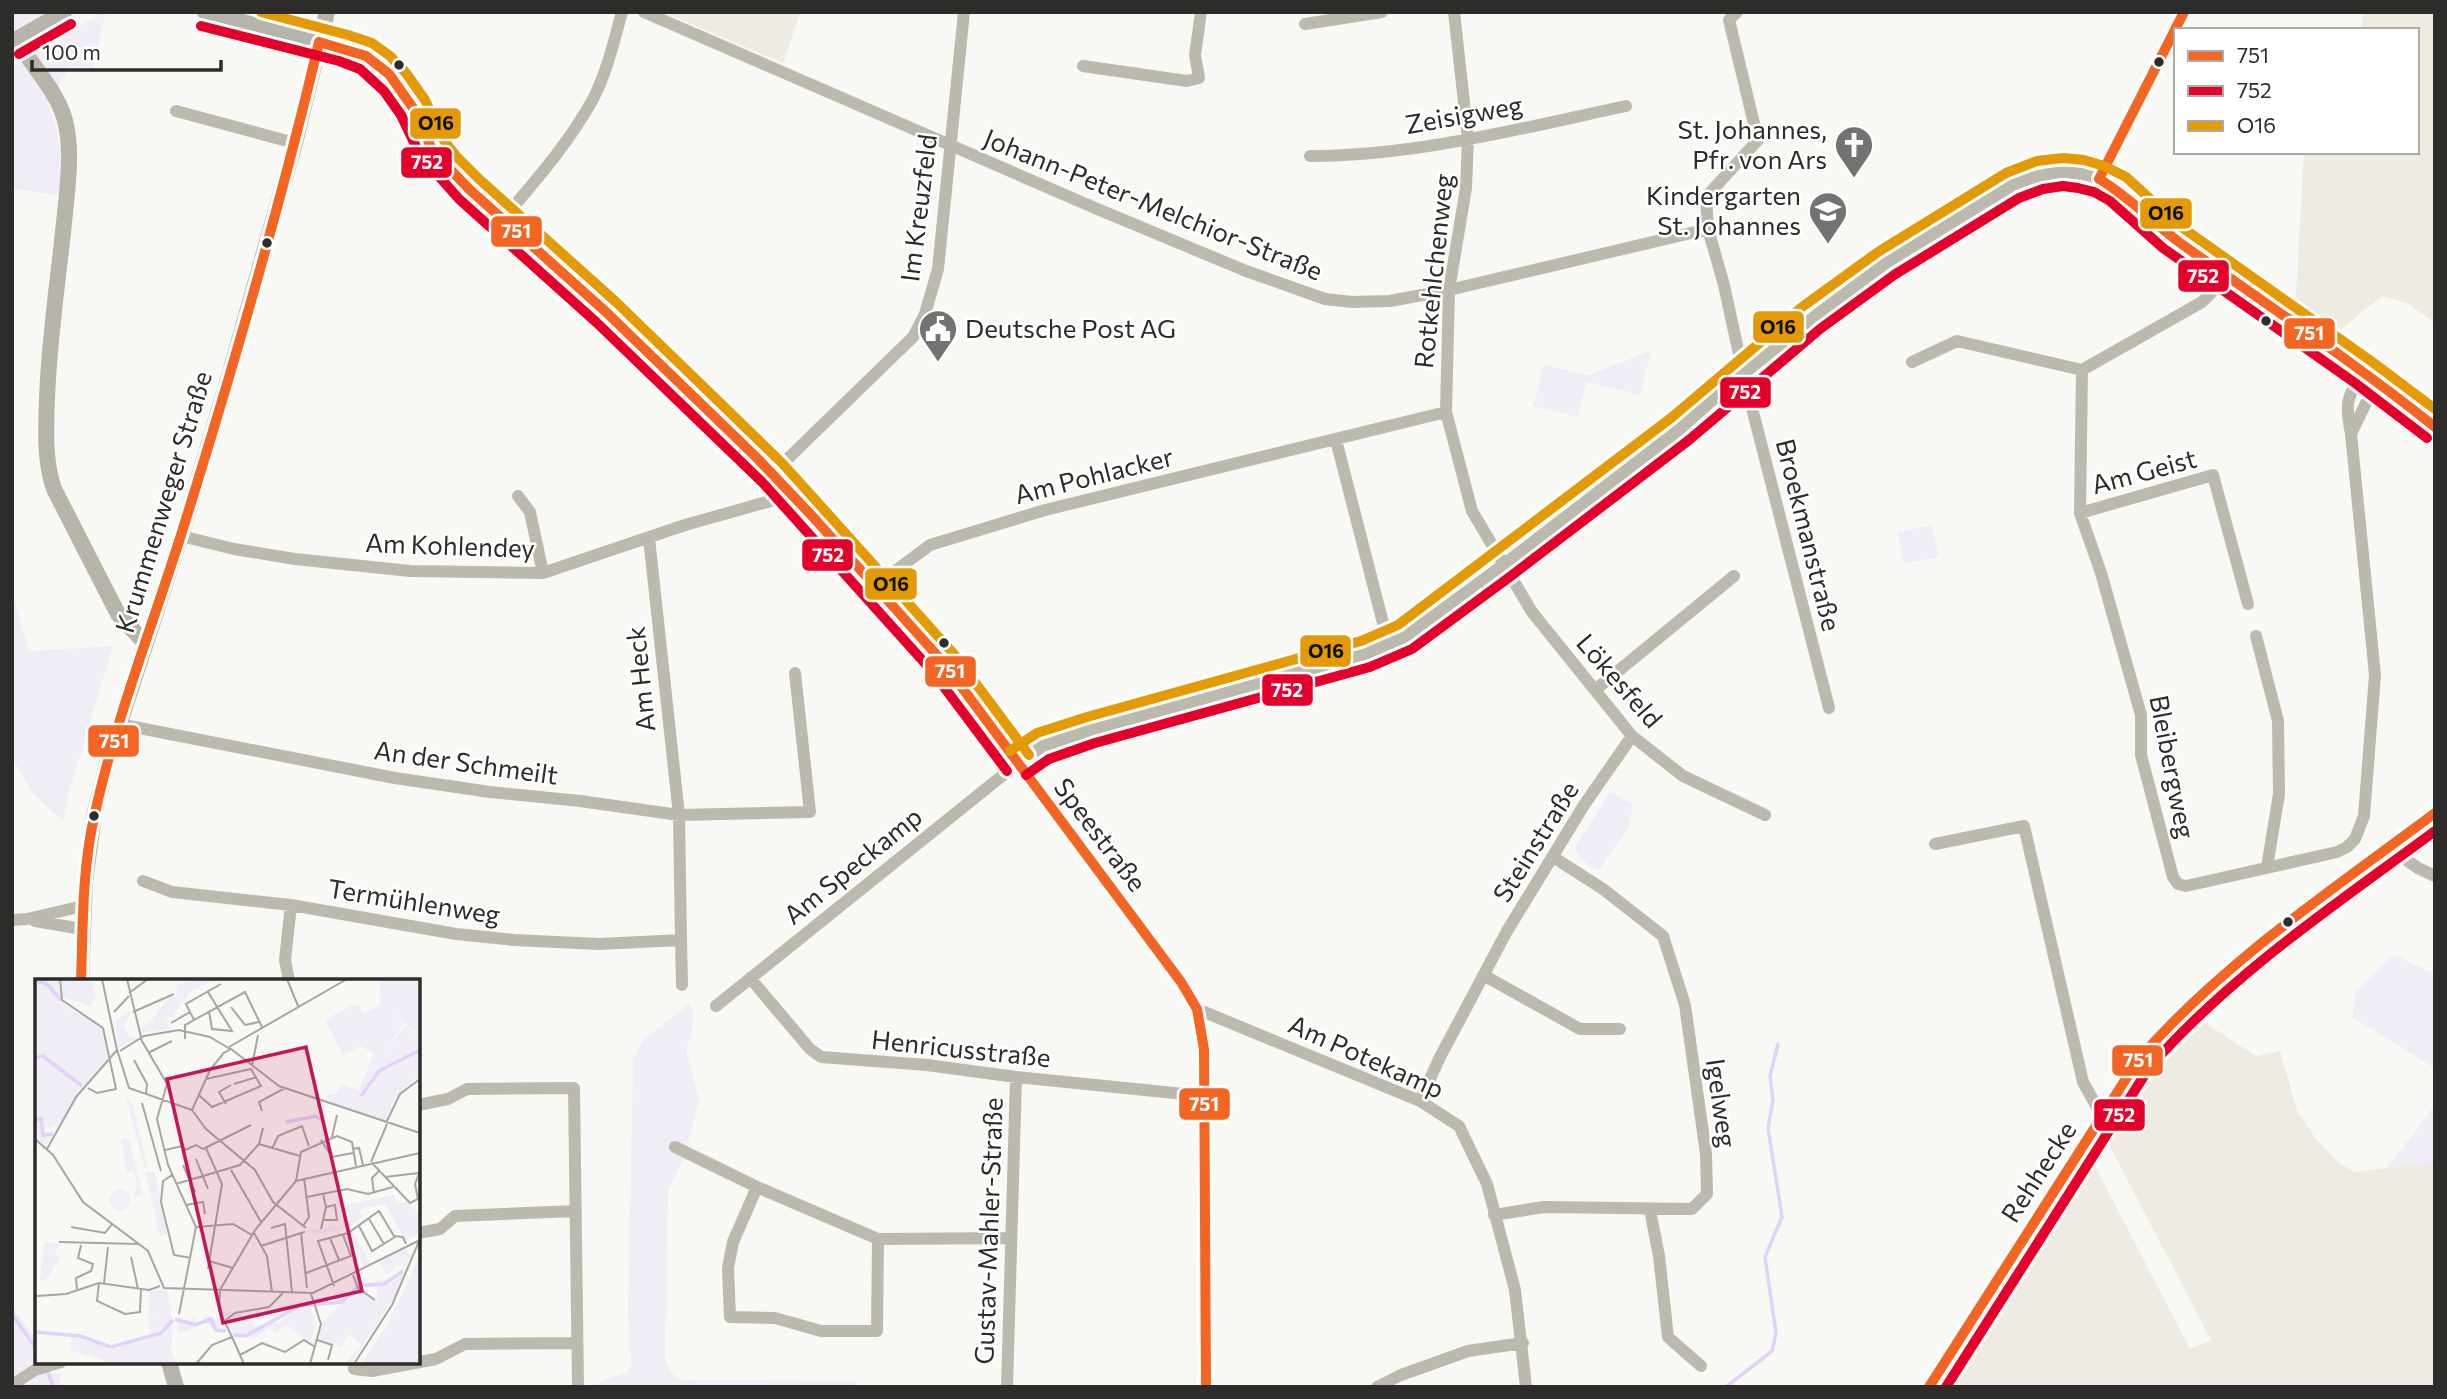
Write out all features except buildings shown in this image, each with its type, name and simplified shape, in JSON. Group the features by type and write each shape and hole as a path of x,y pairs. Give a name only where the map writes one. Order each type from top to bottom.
{"main road":[{"path":"64,12 14,41 43,79 63,115 69,138 68,187 48,362 45,444 48,472 54,489 118,614 146,643"},
{"path":"205,12 319,42"},
{"name":"Krummenweger Straße","path":"81,979 83,906 94,816 119,724 181,536 227,383 295,143 327,12"},
{"path":"170,1364 176,1387"}],"street":[{"path":"503,219 560,149 594,98 622,12"},
{"name":"Johann-Peter-Melchior-Straße","path":"644,12 950,146 1246,271 1325,299 1352,302 1390,301 1449,290 1708,229"},
{"name":"Im Kreuzfeld","path":"773,473 913,337 925,314 938,269 964,12"},
{"path":"1083,66 1187,81 1199,78 1195,55 1201,12"},
{"path":"1305,24 1382,12"},
{"name":"Rotkehlchenweg","path":"1454,12 1468,139 1466,188 1449,290 1446,412 1472,511 1503,565"},
{"name":"Broekmanstraße","path":"1737,12 1729,20 1758,140 1706,197 1708,229 1829,708"},
{"path":"2176,28 2184,12"},
{"path":"2174,32 2099,179 2118,189 2171,237 2384,387 2435,427"},
{"name":"Speestraße","path":"319,42 366,56 389,74 413,108 431,147 469,189 606,312 773,473 943,662 1181,982 1197,1009 1204,1049 1206,1387"},
{"name":"Zeisigweg","path":"1310,156 1357,156 1468,139 1626,106"},
{"path":"176,111 295,143"},
{"name":"Am Speckamp","path":"716,1006 1018,763 1043,746 1390,645 1405,637 1680,429 1811,318 1886,263 2013,185 2040,175 2063,172 2099,179"},
{"path":"1912,362 1957,341 2082,370 2202,302 2227,277"},
{"name":"Bleibergweg","path":"2082,370 2080,513 2101,573 2141,715 2141,755 2173,877 2178,884 2186,886 2323,856 2347,847 2355,838 2364,816 2375,675 2351,434 2346,412 2350,392 2363,372"},
{"path":"2351,434 2366,403 2384,387"},
{"name":"Am Pohlacker","path":"875,586 930,545 1045,510 1446,412"},
{"path":"1336,440 1384,627"},
{"name":"Am Geist","path":"2080,513 2213,475 2248,604"},
{"name":"Am Kohlendey","path":"181,536 246,551 410,571 543,573 792,495"},
{"path":"518,496 530,512 543,573"},
{"name":"Am Heck","path":"649,538 679,815"},
{"name":"Lökesfeld","path":"1503,565 1532,612 1632,736 1684,776 1765,815"},
{"path":"1595,690 1734,576"},
{"path":"2256,636 2278,721 2279,794 2267,867"},
{"name":"An der Schmeilt","path":"119,724 395,778 679,815 810,812 796,673"},
{"name":"Steinstraße","path":"1420,1101 1440,1057 1507,930 1584,805 1632,736"},
{"name":"Rehhecke","path":"1929,1387 2138,1060 2177,1016 2217,980 2435,813"},
{"path":"679,815 682,985"},
{"path":"1935,845 2024,827 2083,1082 2102,1115"},
{"path":"2388,847 2418,868 2435,876"},
{"name":"Igelweg","path":"1494,1215 1544,1207 1692,1209 1707,1194 1706,1154 1685,1005 1663,936 1603,889 1553,857"},
{"name":"Termühlenweg","path":"143,881 172,892 291,905 430,930 514,940 599,944 681,940"},
{"path":"289,979 285,960 291,905"},
{"path":"12,920 83,906"},
{"path":"27,919 82,929"},
{"path":"1485,976 1580,1029 1620,1029"},
{"name":"Henricusstraße","path":"750,978 810,1049 821,1057 926,1065 1204,1096"},
{"name":"Am Potekamp","path":"1197,1009 1420,1101 1459,1126 1487,1184 1516,1290 1526,1387"},
{"name":"Gustav-Mahler-Straße","path":"1007,1387 1016,1077"},
{"path":"420,1105 448,1099 467,1089 574,1088 578,1387"},
{"path":"675,1147 757,1187 878,1239 1011,1238"},
{"path":"757,1187 733,1242 728,1269 730,1317 775,1318 821,1331 877,1331 878,1239"},
{"path":"1650,1210 1659,1256 1668,1337 1701,1366"},
{"path":"420,1233 440,1229 455,1216 576,1211"},
{"path":"420,1362 436,1359 465,1343 577,1343"},
{"path":"1377,1387 1468,1351 1523,1343"},
{"path":"12,1385 35,1370 54,1364"},
{"path":"355,1364 354,1368 372,1371 409,1364"}],"shaded area":[{"path":"12,12 51,12 14,32"},
{"path":"106,12 93,68 70,66 48,103 60,148 59,195 12,189 12,65 21,63"},
{"path":"663,12 800,12 783,63"},
{"path":"2363,12 2435,12 2435,323 2407,303 2382,296 2329,339 2295,312 2304,154 2419,154 2419,28 2362,28"},
{"path":"1651,351 1640,395 1587,382 1577,417 1533,406 1544,365 1588,375"},
{"path":"1932,525 1939,557 1904,564 1898,532"},
{"path":"12,593 29,651 113,646 67,798 63,821 32,793 12,757"},
{"path":"1610,792 1633,804 1629,827 1598,871 1580,858 1575,847"},
{"path":"2394,955 2435,974 2435,1068 2353,1018 2355,993"},
{"path":"689,1004 694,1011 686,1051 699,1099 684,1158 668,1191 665,1361 675,1377 682,1380 855,1381 855,1387 588,1387 627,1372 631,1364 628,1315 633,1060 644,1039"},
{"path":"2197,1018 2256,1056 2280,1051 2297,1111 2316,1139 2337,1161 2353,1172 2435,1162 2435,1387 1949,1387 2087,1167 2095,1166 2190,1349 2211,1340 2105,1137 2130,1098 2169,1047"},
{"path":"2435,1105 2435,1162 2386,1169"},
{"path":"12,1306 35,1337 35,1361 12,1378"},
{"path":"61,1373 59,1387 23,1387 39,1374"}],"waterway":[{"path":"1726,1387 1772,1351 1776,1333 1765,1257 1782,1217 1768,1128 1773,1100 1770,1076 1778,1044"},
{"path":"12,1314 35,1347"},
{"path":"47,1369 53,1387"}],"transit line":[{"name":"O16","path":"261,12 372,43 390,56 425,100 443,139 456,156 616,302 783,464 953,653 1029,755"},
{"name":"751","path":"2176,28 2184,12"},
{"name":"752","path":"19,54 71,24"},
{"name":"752","path":"201,26 339,61 360,69 384,91 401,115 420,155 459,199 596,322 763,483 932,671 1007,771"},
{"name":"751","path":"2099,179 2174,32"},
{"name":"751","path":"319,42 366,56 389,74 413,108 431,147 446,165 469,189 606,312 756,457 813,517 943,662 1181,982 1197,1009 1204,1049 1206,1387"},
{"name":"751","path":"81,979 88,854 104,778 237,351 272,228 319,42"},
{"name":"O16","path":"1010,751 1037,733 1361,641 1398,625 1671,418 1802,307 1878,252 2006,173 2037,161 2063,158 2084,160 2126,177 2180,226 2435,409"},
{"name":"751","path":"2099,179 2183,245 2342,357 2435,427"},
{"name":"752","path":"1026,775 1049,759 1095,743 1370,667 1412,649 1689,440 1820,329 1894,275 2019,198 2043,189 2063,186 2078,188 2094,192 2110,201 2163,248 2355,383 2427,438"},
{"name":"751","path":"1929,1387 2138,1060 2171,1024 2242,959 2435,813"},
{"name":"752","path":"1946,1387 2149,1068 2181,1034 2249,971 2435,831"}],"place":[{"name":"St. Johannes, Pfr. von Ars","path":"1854,179"},
{"name":"Kindergarten St. Johannes","path":"1828,245"},
{"name":"Deutsche Post AG","path":"938,363"}]}
